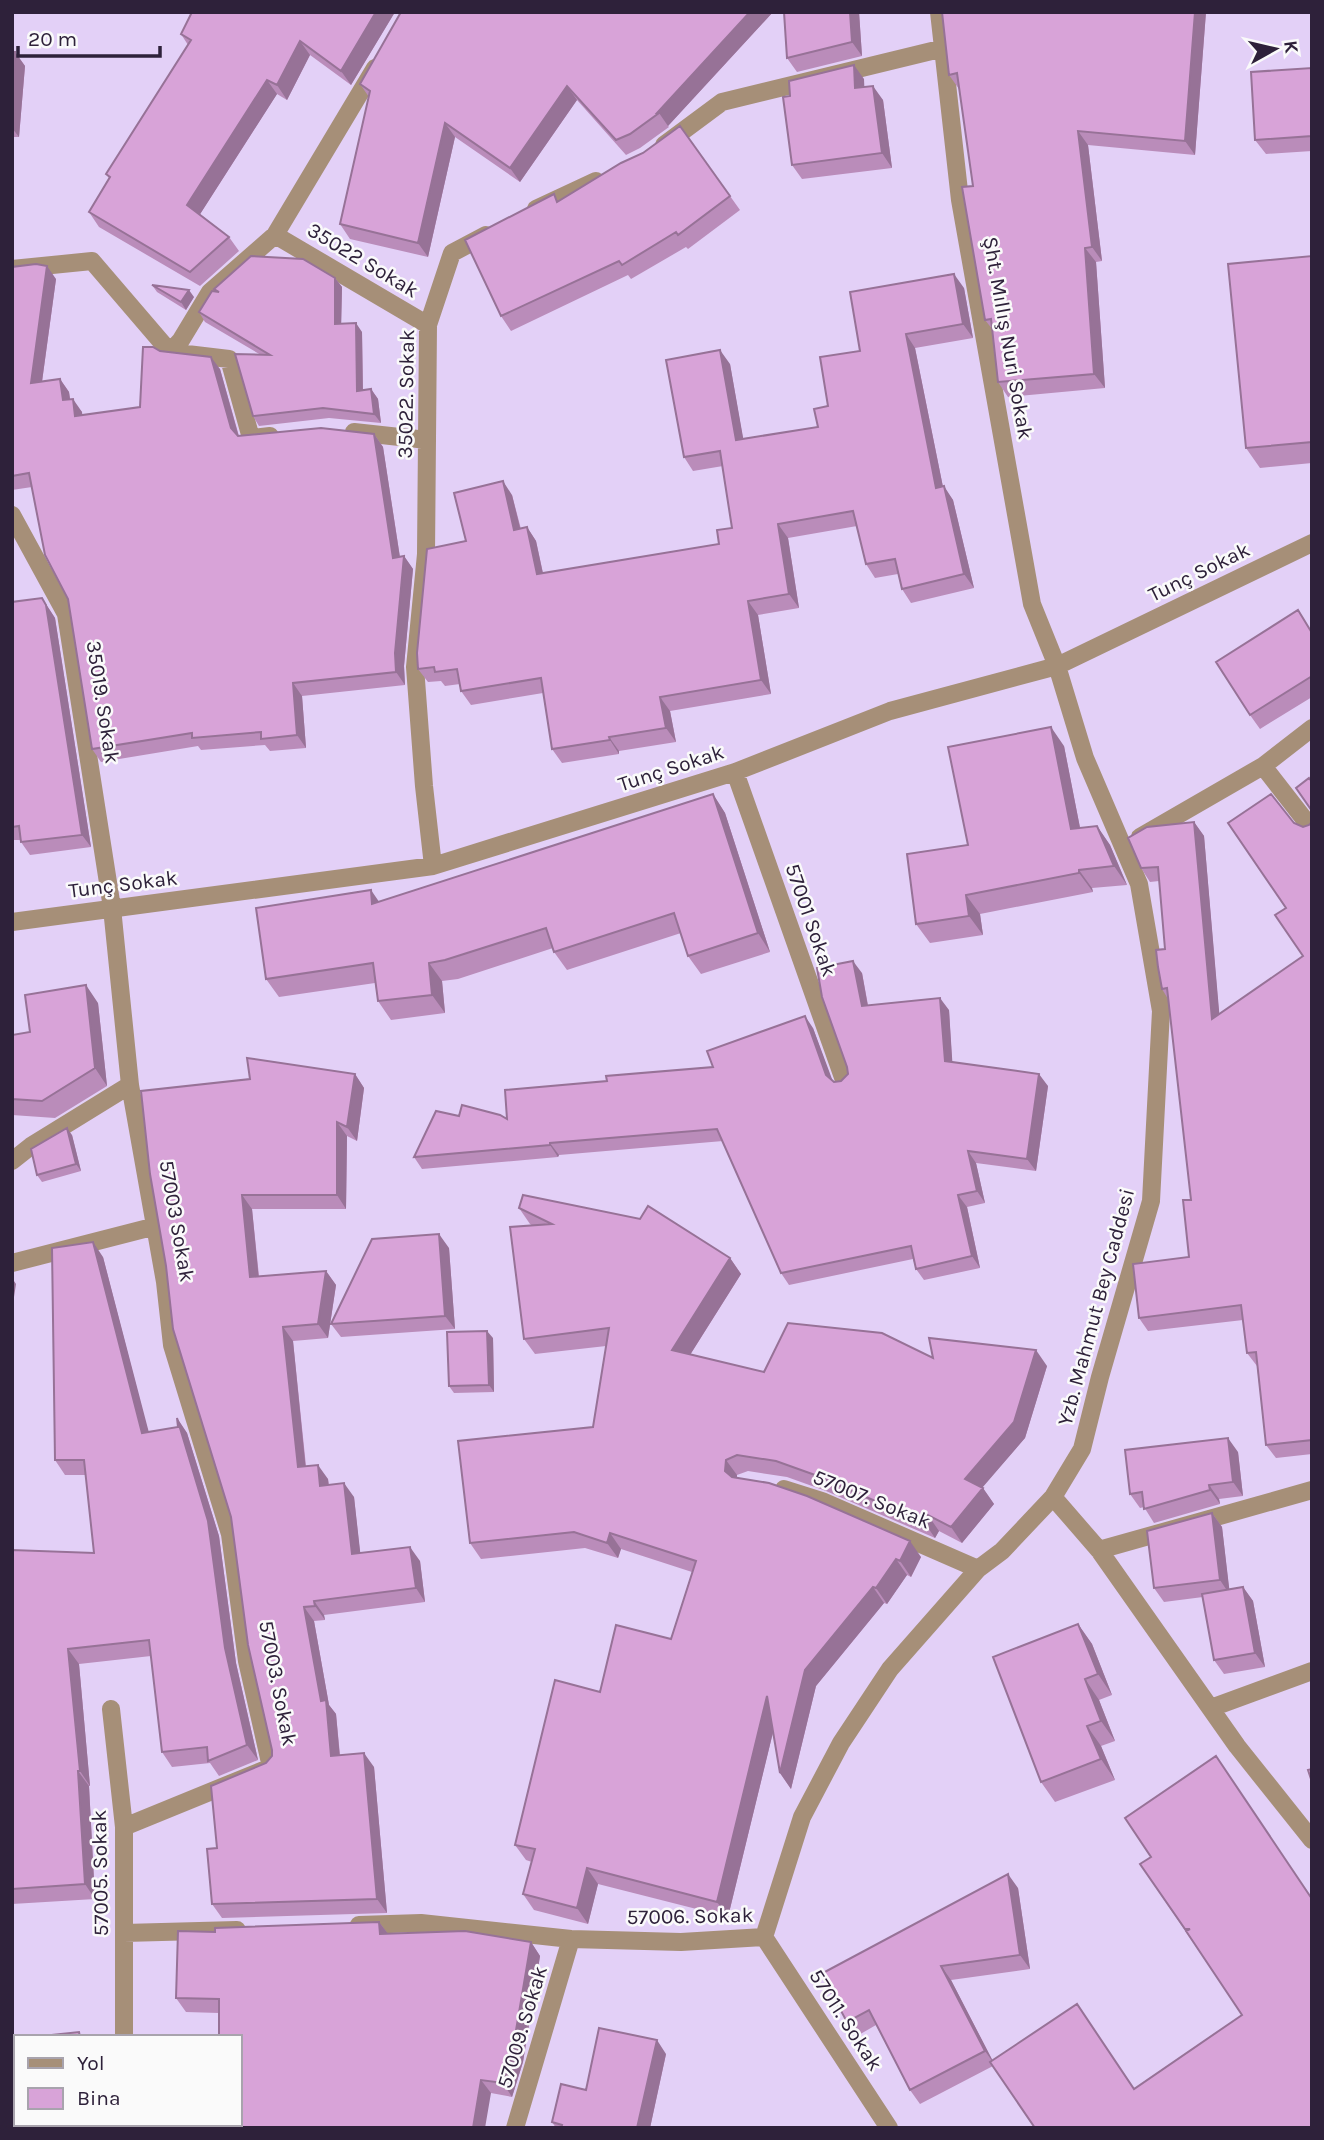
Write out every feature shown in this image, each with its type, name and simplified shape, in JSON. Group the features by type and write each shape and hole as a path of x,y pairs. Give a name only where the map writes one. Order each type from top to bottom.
{"street":[{"name":"Şht. Mıllış Nuri Sokak","path":"939,12 960,200 1032,604 1057,666"},
{"path":"170,352 181,340 211,292 275,235 387,47"},
{"path":"646,158 722,102 944,48"},
{"path":"518,218 611,174"},
{"name":"35022. Sokak","path":"433,866 415,667 426,554 428,325 452,253 496,230"},
{"name":"35022 Sokak","path":"275,235 428,325"},
{"path":"12,269 92,261 170,352 229,359 251,438 290,434"},
{"path":"330,429 427,440"},
{"name":"35019. Sokak","path":"12,514 66,614 112,908"},
{"name":"Tunç Sokak","path":"12,922 433,866 735,772 890,710 1057,666 1312,543"},
{"name":"Yzb. Mahmut Bey Caddesi","path":"1053,1497 1082,1449 1151,1201 1161,1011 1139,884 1085,758 1057,666"},
{"path":"1122,847 1263,766 1312,728"},
{"path":"1263,766 1312,830"},
{"name":"57001 Sokak","path":"735,772 845,1083"},
{"name":"57003 Sokak","path":"112,908 130,1086 156,1226 172,1345 230,1535"},
{"path":"12,1161 31,1146 130,1086"},
{"path":"12,1263 156,1226"},
{"name":"57007. Sokak","path":"771,1486 822,1501 978,1569"},
{"path":"1099,1550 1312,1490"},
{"path":"1053,1497 1099,1550 1237,1746 1312,1840"},
{"name":"57006. Sokak","path":"340,1926 421,1923 571,1939 681,1942 764,1937 802,1816 841,1743 890,1669 978,1569 1002,1550 1053,1497"},
{"name":"57003. Sokak","path":"124,1827 271,1766 247,1661 230,1535"},
{"path":"1212,1708 1312,1671"},
{"name":"57005. Sokak","path":"111,1709 124,1827 124,2035"},
{"path":"124,1933 259,1929"},
{"name":"57011. Sokak","path":"764,1937 889,2128"},
{"name":"57009. Sokak","path":"515,2128 571,1939"}],"building":[{"path":"192,12 376,12 341,71 300,41 277,85 267,80 187,205 229,237 190,272 89,212 110,177 106,174 191,40 181,34"},
{"path":"401,12 750,12 659,113 630,134 616,140 567,86 510,168 445,123 418,243 340,224 370,91 360,84"},
{"path":"784,12 850,12 852,42 787,58"},
{"path":"942,12 1195,12 1185,141 1078,131 1092,247 1085,248 1094,374 998,382 991,319 985,320 962,187 973,186 957,73 949,75"},
{"path":"12,52 15,52 12,84"},
{"path":"854,65 855,88 873,86 882,153 792,165 783,97 790,96 789,81"},
{"path":"1312,68 1312,136 1255,140 1251,72"},
{"path":"680,126 730,196 678,235 676,232 622,265 619,261 501,316 465,240 554,194 557,202 621,163 643,153"},
{"path":"251,256 303,259 335,278 335,324 356,323 357,391 371,389 374,414 323,408 253,416 235,354 270,355 199,312 212,291 219,292 214,289"},
{"path":"1312,256 1312,442 1246,448 1228,264"},
{"path":"36,264 47,266 31,383 60,379 63,400 73,399 75,416 140,407 143,347 153,347 160,351 211,357 231,428 238,436 321,428 374,434 393,558 404,556 395,653 396,672 293,683 297,735 261,739 261,732 192,738 192,733 92,749 68,599 45,555 29,473 12,476 12,267"},
{"path":"954,274 963,324 906,334 936,488 944,486 964,574 902,589 895,559 866,564 853,511 778,524 789,594 748,601 761,680 660,697 666,728 609,737 610,740 552,749 541,678 461,691 457,669 435,672 434,667 418,669 417,653 427,549 466,541 454,493 503,481 514,530 527,527 537,574 719,544 717,530 732,528 720,451 684,457 666,360 720,350 736,440 818,427 814,409 828,406 820,357 860,351 850,292"},
{"path":"152,285 189,290 181,302"},
{"path":"42,598 46,605 82,835 21,842 19,826 12,827 12,602"},
{"path":"1298,610 1312,633 1312,676 1250,715 1216,662"},
{"path":"1051,727 1071,829 1097,826 1114,866 1079,870 1079,873 966,895 969,916 916,924 907,854 968,845 948,747"},
{"path":"1309,778 1312,782 1312,811 1296,788"},
{"path":"713,794 758,933 688,956 674,913 554,952 546,928 429,963 432,995 378,1001 373,963 266,979 256,908 371,890 372,904"},
{"path":"1271,794 1294,823 1303,827 1312,822 1312,1440 1266,1445 1256,1352 1247,1353 1241,1305 1139,1318 1133,1264 1189,1257 1183,1200 1191,1200 1167,988 1162,989 1156,950 1165,949 1158,867 1141,868 1128,838 1147,827 1194,822 1212,1019 1303,956 1275,915 1286,908 1228,823"},
{"path":"853,961 862,1006 940,998 945,1061 1039,1074 1027,1159 968,1151 977,1191 958,1195 972,1256 916,1269 911,1246 781,1273 717,1129 414,1157 436,1111 459,1116 462,1105 507,1119 505,1090 607,1081 606,1076 713,1067 707,1051 805,1016 826,1075 834,1082 841,1081 848,1074 847,1067 822,997 817,968"},
{"path":"86,985 95,1068 42,1101 12,1099 12,1035 30,1032 25,995"},
{"path":"247,1058 355,1074 347,1127 337,1122 337,1195 242,1195 250,1277 326,1271 318,1324 283,1327 298,1467 318,1465 320,1486 344,1483 352,1554 410,1547 416,1588 314,1601 315,1606 304,1607 321,1701 326,1700 331,1756 364,1753 377,1899 212,1904 207,1849 217,1848 211,1786 266,1763 272,1756 272,1750 248,1645 231,1517 173,1329 166,1266 150,1174 141,1091 250,1079"},
{"path":"67,1128 76,1164 37,1175 31,1149"},
{"path":"523,1195 640,1219 648,1206 730,1258 672,1350 764,1372 788,1323 882,1333 933,1358 929,1338 1036,1350 1014,1422 965,1479 983,1488 951,1527 928,1515 924,1522 776,1461 737,1455 726,1460 725,1471 732,1477 769,1483 807,1496 910,1541 900,1561 896,1559 876,1588 873,1587 805,1670 780,1773 767,1696 717,1902 587,1868 577,1908 523,1894 535,1849 515,1845 555,1680 600,1692 616,1625 671,1639 696,1561 610,1533 607,1543 574,1532 470,1543 458,1441 593,1427 609,1328 524,1339 510,1227 552,1224 519,1208"},
{"path":"439,1234 445,1316 331,1324 372,1239"},
{"path":"93,1242 142,1433 178,1427 177,1418 208,1521 225,1648 247,1745 208,1761 207,1747 162,1752 149,1640 68,1649 80,1771 85,1884 12,1889 12,1550 94,1553 84,1460 55,1460 52,1248"},
{"path":"487,1331 489,1385 449,1386 447,1332"},
{"path":"1228,1438 1233,1482 1209,1485 1210,1490 1144,1509 1142,1492 1130,1494 1125,1450"},
{"path":"1212,1513 1220,1580 1154,1588 1147,1531"},
{"path":"1243,1587 1255,1653 1214,1660 1202,1594"},
{"path":"1078,1624 1098,1674 1085,1679 1101,1721 1087,1726 1101,1759 1041,1782 993,1657"},
{"path":"1216,1756 1312,1899 1312,2128 1035,2128 990,2062 1077,2004 1134,2089 1242,2015 1186,1931 1190,1929 1185,1929 1140,1864 1151,1857 1125,1818"},
{"path":"1008,1874 1020,1955 941,1966 985,2051 910,2090 869,2010 847,2022 821,1974"},
{"path":"379,1922 380,1934 465,1931 531,1942 513,2048 503,2083 481,2080 473,2128 127,2128 242,2126 242,2035 219,2035 219,1999 176,1998 178,1931 215,1932 215,1928"},
{"path":"599,2028 657,2040 637,2128 561,2128 562,2125 552,2122 561,2084 586,2090"},
{"path":"79,2032 80,2035 51,2035"},
{"path":"14,2039 14,2126 58,2126 12,2128"}]}
